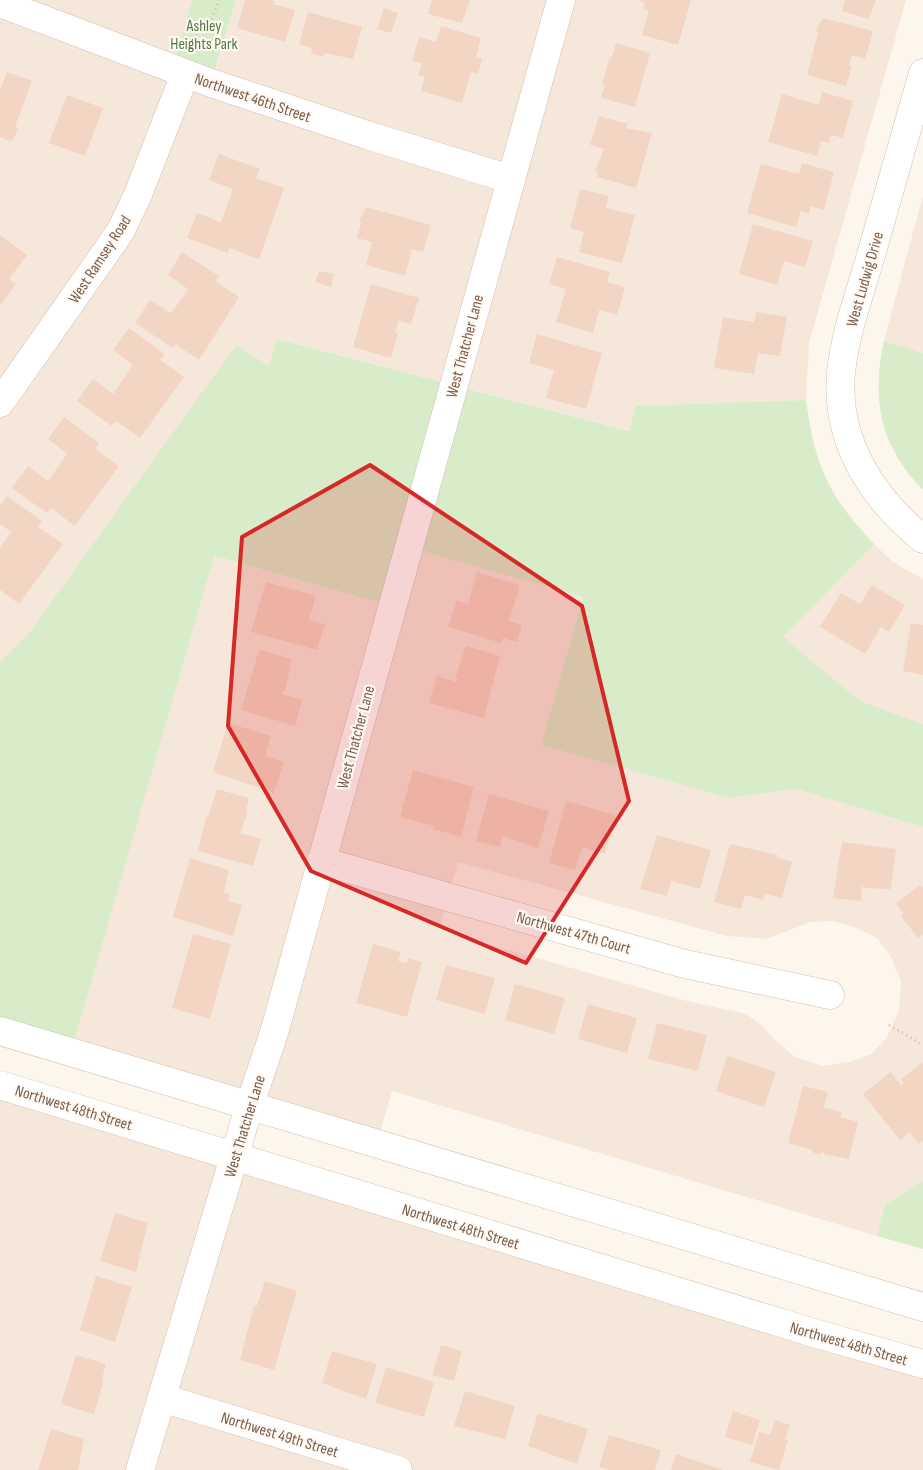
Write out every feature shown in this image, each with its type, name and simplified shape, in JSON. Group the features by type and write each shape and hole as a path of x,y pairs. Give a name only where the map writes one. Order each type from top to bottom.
{"street":[{"name":"West Thatcher Lane","path":"140,1470 250,1104 270,1044 561,0"},
{"name":"Northwest 46th Street","path":"10,4 185,74 370,136 510,179"},
{"name":"West Ludwig Drive","path":"923,72 850,330 841,371 841,399 847,432 859,464 870,485 888,508 923,539"},
{"name":"West Ramsey Road","path":"0,402 120,232 137,197 185,74"},
{"name":"Northwest 47th Court","path":"321,861 685,964 830,995"},
{"path":"0,1031 250,1104 923,1307"},
{"name":"Northwest 48th Street","path":"0,1085 923,1364"},
{"name":"Northwest 49th Street","path":"162,1398 398,1470"}],"path":[{"path":"201,47 219,0"},
{"path":"889,1025 923,1045"}],"highlighted area":[{"path":"370,465 582,606 629,801 526,963 311,871 228,726 242,537"}],"shaded area":[{"path":"0,0 192,0 172,68 212,83 236,0 906,0 809,343 806,400 637,406 630,431 277,339 269,366 30,632 0,662"},
{"path":"923,195 923,353 884,341"},
{"path":"874,544 893,562 923,579 923,724 860,701 782,637"},
{"path":"408,546 583,597 541,745 729,798 796,789 923,827 923,1181 885,1205 877,1236 392,1091 377,1142 71,1053 213,556 391,606","holes":["458,862 727,936 766,939 811,922 832,921 855,927 878,939 891,957 901,981 899,1011 887,1037 871,1054 849,1062 822,1066 795,1057 761,1025 746,1014 687,1001 439,930"]},
{"path":"0,1085 923,1364 923,1470 0,1470"}],"green space":[{"name":"Ashley Heights Park","path":"192,0 236,0 211,83 172,69"},
{"path":"277,339 629,431 636,406 806,400 814,443 826,478 845,510 874,544 783,637 860,701 923,724 923,827 796,789 729,798 541,745 583,597 408,547 391,606 214,556 71,1053 0,1031 0,662 30,632 236,345 269,366"},
{"path":"884,341 923,353 923,490 908,473 897,456 888,439 882,421 879,383"},
{"path":"923,1181 923,1249 877,1236 885,1205"}],"building":[{"path":"245,0 271,0 274,1 273,4 295,10 285,42 237,28"},
{"path":"432,0 470,0 462,23 428,14"},
{"path":"638,0 691,0 678,45 642,35 649,10 644,9 645,3"},
{"path":"845,0 876,0 869,19 842,11"},
{"path":"384,8 398,13 391,33 377,29"},
{"path":"308,12 362,27 353,59 325,53 324,57 311,53 312,48 299,44"},
{"path":"823,18 873,31 865,59 852,55 849,66 852,66 846,86 807,75 818,33 816,30"},
{"path":"441,26 481,38 476,57 482,59 478,74 471,72 462,103 421,91 425,77 418,75 422,63 412,61 419,37 436,42"},
{"path":"616,43 650,53 635,107 601,98 605,85 602,84"},
{"path":"7,72 32,81 15,127 18,128 13,140 10,139 10,141 0,137 0,90"},
{"path":"822,92 853,101 843,138 831,135 829,143 821,141 817,156 768,142 782,94 819,105"},
{"path":"67,95 103,108 85,156 49,143"},
{"path":"599,116 628,124 626,128 652,133 636,188 597,177 598,173 595,172 604,149 590,145"},
{"path":"219,154 260,169 256,178 284,188 259,259 229,248 228,253 187,238 197,213 221,222 233,189 209,180"},
{"path":"802,163 834,172 824,210 811,206 809,214 801,211 796,227 747,213 761,164 799,174"},
{"path":"580,189 609,196 606,208 635,215 622,263 579,252 584,232 570,228"},
{"path":"366,207 431,225 423,252 412,249 405,276 366,265 372,242 357,238 361,223 359,222"},
{"path":"753,224 813,241 805,267 784,261 777,285 739,274"},
{"path":"0,235 27,255 9,279 16,284 0,306"},
{"path":"182,252 219,276 215,281 239,297 199,360 175,344 173,348 135,323 150,300 171,313 188,289 168,275"},
{"path":"557,257 610,272 607,282 625,287 617,315 599,310 593,333 556,322 566,289 549,284"},
{"path":"319,271 334,274 331,287 315,282"},
{"path":"371,284 419,298 411,324 399,321 395,333 398,333 391,358 353,347"},
{"path":"756,312 787,317 780,356 758,353 754,374 714,368 723,317 754,322"},
{"path":"129,328 165,354 160,360 184,377 140,438 116,421 112,426 77,401 93,379 113,394 133,365 113,350"},
{"path":"537,334 602,353 586,409 546,398 554,370 529,363"},
{"path":"64,417 99,443 95,449 119,466 75,526 51,508 47,513 12,488 28,466 48,481 67,454 48,439"},
{"path":"7,496 42,521 38,527 63,544 19,604 0,590 0,548 11,532 0,524 0,506"},
{"path":"477,572 520,585 509,621 522,625 517,642 503,638 501,643 448,627 457,600 468,604"},
{"path":"266,582 316,596 309,620 325,624 317,650 251,632"},
{"path":"872,585 905,605 889,632 881,627 865,654 820,627 841,593 860,604"},
{"path":"911,623 923,625 923,675 903,671"},
{"path":"466,646 500,656 484,718 429,703 437,676 457,682 458,678 455,678"},
{"path":"259,650 292,659 285,691 282,694 302,700 295,726 241,710"},
{"path":"228,723 271,736 265,756 284,762 274,793 213,772"},
{"path":"413,770 474,787 461,837 433,829 434,826 400,817"},
{"path":"217,789 249,798 246,811 248,812 240,833 261,839 253,866 198,851 206,816 208,817"},
{"path":"489,794 549,811 538,848 503,836 500,847 476,841"},
{"path":"566,801 616,815 605,854 582,847 575,870 549,863"},
{"path":"657,835 711,850 700,889 671,881 667,896 640,889"},
{"path":"842,842 896,849 891,889 864,888 862,885 861,901 833,898"},
{"path":"730,844 778,855 777,857 792,862 782,898 765,894 763,900 745,895 741,909 714,902"},
{"path":"190,858 229,870 224,893 230,895 228,901 242,905 233,936 173,917"},
{"path":"920,885 923,888 923,934 918,938 901,916 903,914 896,903"},
{"path":"193,934 231,944 210,1019 172,1008"},
{"path":"373,944 401,952 398,961 407,963 408,958 422,962 407,1017 356,1003"},
{"path":"446,965 495,978 485,1014 436,1000"},
{"path":"515,984 565,998 554,1034 505,1020"},
{"path":"588,1004 637,1018 627,1053 578,1039"},
{"path":"657,1023 707,1035 698,1071 648,1059"},
{"path":"727,1056 776,1072 764,1107 716,1091"},
{"path":"923,1062 923,1141 919,1144 910,1132 900,1140 863,1094 891,1072 901,1086 904,1083 901,1079"},
{"path":"803,1086 828,1092 824,1108 842,1112 840,1117 858,1122 849,1159 821,1152 821,1155 812,1152 813,1150 788,1143"},
{"path":"115,1213 148,1223 136,1272 100,1261"},
{"path":"96,1276 132,1287 115,1342 80,1330"},
{"path":"265,1281 297,1291 274,1370 240,1360 254,1305 257,1306"},
{"path":"441,1345 462,1351 454,1381 432,1375"},
{"path":"332,1351 377,1364 366,1399 322,1383"},
{"path":"76,1355 106,1364 102,1379 104,1379 94,1414 61,1404"},
{"path":"386,1367 434,1382 424,1417 375,1403"},
{"path":"465,1391 515,1406 505,1439 454,1426"},
{"path":"733,1411 760,1420 752,1445 725,1437"},
{"path":"538,1413 588,1429 577,1464 528,1446"},
{"path":"775,1420 790,1425 785,1439 788,1440 779,1470 750,1462 759,1432 770,1435"},
{"path":"51,1429 84,1439 78,1470 38,1470"},
{"path":"609,1435 661,1450 655,1470 609,1470 599,1467"},
{"path":"676,1454 724,1470 671,1470"}]}
